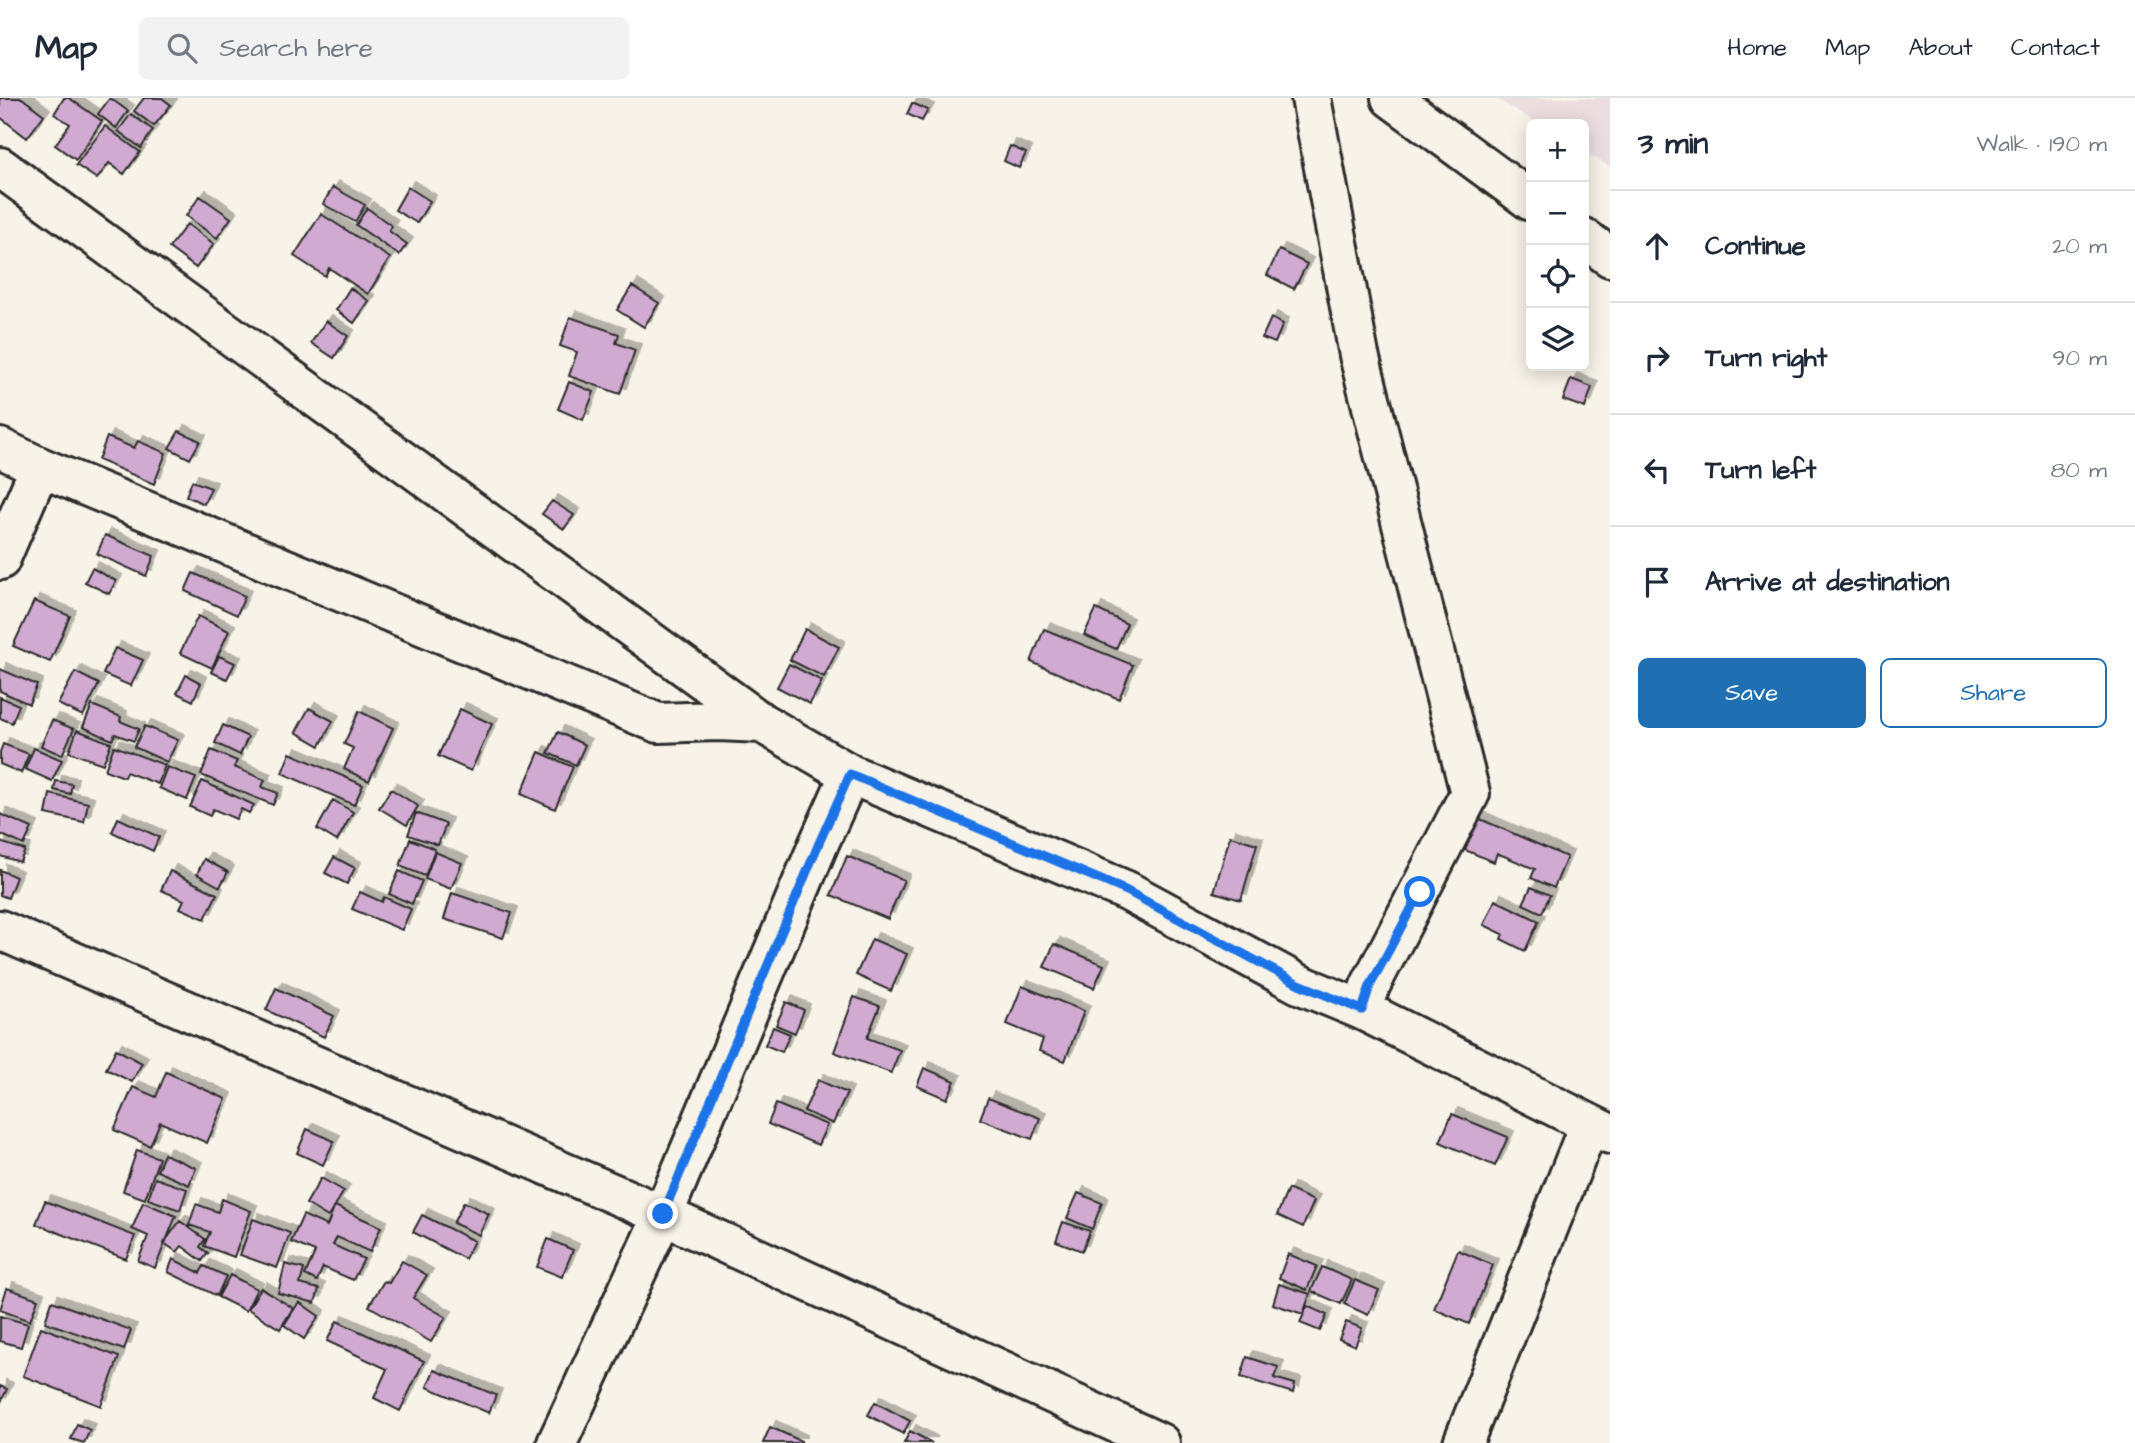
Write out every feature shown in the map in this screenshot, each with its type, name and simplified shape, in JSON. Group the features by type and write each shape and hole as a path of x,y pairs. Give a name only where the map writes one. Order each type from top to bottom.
{"street":[{"path":"1311,98 1359,355 1470,793 1370,986 1362,1010"},
{"path":"1391,98 1526,197"},
{"path":"0,167 762,723 850,774 1127,891 1299,984 1362,1010 1599,1129 1463,1443"},
{"path":"1589,242 1610,257"},
{"path":"0,448 40,467 658,723 762,723"},
{"path":"0,559 40,467"},
{"path":"557,1443 663,1214 813,855 850,774"},
{"path":"0,930 663,1214 1160,1443"}],"shaded area":[{"path":"1495,98 1610,98 1610,167 1589,154 1589,119 1531,119"}],"building":[{"path":"0,98 22,98 44,115 27,138 0,117"},
{"path":"64,98 69,98 102,121 76,160 55,145 70,124 54,114"},
{"path":"110,98 128,111 116,128 98,114"},
{"path":"144,98 162,98 171,105 154,126 134,111"},
{"path":"912,103 928,110 922,121 907,114"},
{"path":"131,114 153,130 141,148 118,131"},
{"path":"105,126 140,152 124,174 109,163 97,179 76,165"},
{"path":"1010,146 1026,153 1019,168 1004,161"},
{"path":"333,187 365,205 355,222 323,204"},
{"path":"408,187 430,201 417,223 395,210"},
{"path":"200,196 231,218 217,238 186,216"},
{"path":"367,208 392,226 389,231 407,244 399,255 356,225"},
{"path":"321,214 390,258 368,294 329,268 325,276 294,256"},
{"path":"187,224 214,244 196,268 169,248"},
{"path":"1279,250 1307,264 1294,289 1267,275"},
{"path":"632,286 659,303 644,327 617,310"},
{"path":"350,288 369,301 354,323 336,310"},
{"path":"570,317 619,334 616,343 635,350 620,394 569,376 577,352 560,346"},
{"path":"1271,318 1283,324 1275,343 1262,338"},
{"path":"326,321 348,336 334,358 311,343"},
{"path":"1571,379 1592,387 1585,408 1563,400"},
{"path":"569,382 594,392 583,420 558,409"},
{"path":"179,431 200,441 190,459 169,448"},
{"path":"107,437 134,448 138,441 166,453 154,484 98,460"},
{"path":"192,481 211,488 204,504 186,496"},
{"path":"552,501 574,515 564,529 542,514"},
{"path":"105,535 154,556 146,576 97,554"},
{"path":"92,568 116,581 109,594 85,582"},
{"path":"193,573 245,596 237,615 185,591"},
{"path":"34,601 70,616 50,662 13,646"},
{"path":"1096,609 1127,624 1116,649 1084,635"},
{"path":"198,616 229,631 212,668 180,653"},
{"path":"805,629 839,647 824,677 790,660"},
{"path":"1044,629 1133,665 1119,699 1031,662"},
{"path":"115,648 143,660 131,686 103,674"},
{"path":"219,656 235,663 227,679 211,672"},
{"path":"789,664 822,681 810,704 777,687"},
{"path":"0,669 37,685 29,704 0,691"},
{"path":"75,672 99,684 83,716 58,704"},
{"path":"186,675 201,683 193,701 177,693"},
{"path":"0,697 19,705 12,723 0,718"},
{"path":"92,705 121,717 120,721 139,729 134,741 115,734 112,740 83,727"},
{"path":"309,708 333,721 320,746 296,732"},
{"path":"460,709 492,724 471,771 438,756"},
{"path":"359,711 393,728 369,781 344,769 353,748 344,744"},
{"path":"52,720 74,729 62,755 41,746"},
{"path":"223,725 248,737 240,755 215,743"},
{"path":"145,726 178,740 167,762 134,747"},
{"path":"77,730 111,743 103,764 69,752"},
{"path":"558,732 585,745 576,765 548,753"},
{"path":"3,744 29,754 21,773 0,764"},
{"path":"114,746 165,765 158,784 126,772 124,777 105,770"},
{"path":"34,748 62,760 52,781 25,769"},
{"path":"211,750 237,761 234,767 265,780 262,787 278,793 273,805 201,775"},
{"path":"539,752 573,767 555,809 521,794"},
{"path":"290,753 363,785 354,805 282,773"},
{"path":"167,767 196,778 187,800 159,788"},
{"path":"56,781 72,784 70,794 54,790"},
{"path":"202,781 254,805 249,813 241,809 236,819 213,809 210,816 190,807"},
{"path":"391,789 418,806 407,825 379,808"},
{"path":"50,794 88,803 84,822 46,814"},
{"path":"333,800 353,812 337,841 317,829"},
{"path":"416,813 446,824 438,845 408,835"},
{"path":"0,814 32,828 24,845 0,834"},
{"path":"118,818 159,837 153,851 112,832"},
{"path":"1478,818 1567,857 1554,888 1531,878 1535,869 1497,853 1494,862 1465,850"},
{"path":"1230,836 1257,844 1241,900 1214,892"},
{"path":"410,839 435,849 425,876 400,866"},
{"path":"0,842 25,850 20,862 0,856"},
{"path":"435,852 462,863 451,889 425,879"},
{"path":"847,856 904,880 888,919 831,895"},
{"path":"334,857 355,868 347,884 325,873"},
{"path":"204,859 228,872 220,887 197,874"},
{"path":"0,870 16,877 8,898 0,895"},
{"path":"170,871 217,894 205,919 180,908 184,900 161,890"},
{"path":"399,871 422,881 412,904 389,894"},
{"path":"1531,887 1550,895 1542,913 1523,904"},
{"path":"360,892 382,902 384,897 411,909 402,930 352,909"},
{"path":"452,893 512,913 503,938 444,919"},
{"path":"1495,900 1539,921 1525,951 1501,939 1503,934 1484,925"},
{"path":"872,939 907,954 891,991 856,975"},
{"path":"1054,944 1104,965 1094,988 1044,967"},
{"path":"1022,986 1084,1011 1065,1061 1039,1051 1043,1039 1007,1024"},
{"path":"276,988 334,1016 324,1037 266,1010"},
{"path":"854,997 880,1006 867,1038 900,1050 891,1073 834,1052"},
{"path":"786,1002 804,1010 795,1033 776,1025"},
{"path":"773,1027 790,1034 782,1052 765,1045"},
{"path":"116,1049 142,1063 132,1082 106,1069"},
{"path":"924,1068 955,1081 947,1099 917,1086"},
{"path":"166,1072 226,1099 207,1143 160,1122 150,1146 114,1130 133,1087 156,1097"},
{"path":"818,1080 847,1093 833,1124 804,1111"},
{"path":"988,1098 1040,1118 1032,1139 980,1119"},
{"path":"776,1104 827,1125 818,1145 768,1124"},
{"path":"1452,1114 1508,1137 1495,1166 1440,1142"},
{"path":"307,1129 334,1141 323,1165 297,1153"},
{"path":"137,1150 159,1158 145,1199 123,1191"},
{"path":"164,1154 196,1168 189,1185 157,1171"},
{"path":"155,1178 187,1189 180,1210 148,1199"},
{"path":"321,1178 344,1191 328,1217 306,1204"},
{"path":"1288,1189 1314,1201 1303,1227 1277,1215"},
{"path":"1078,1193 1102,1203 1092,1229 1067,1218"},
{"path":"222,1199 251,1211 234,1257 204,1246 210,1232 189,1225 196,1204 218,1212"},
{"path":"45,1201 135,1236 126,1259 36,1224"},
{"path":"143,1202 176,1216 155,1268 138,1261 148,1236 132,1229"},
{"path":"464,1202 489,1214 479,1235 453,1223"},
{"path":"335,1206 381,1227 370,1252 337,1237 333,1245 364,1259 353,1280 323,1267 317,1281 305,1275 315,1252 291,1242 303,1215 327,1226"},
{"path":"422,1215 474,1241 465,1259 413,1232"},
{"path":"253,1219 290,1233 277,1268 240,1255"},
{"path":"180,1221 205,1239 200,1247 208,1253 202,1261 182,1246 177,1252 164,1243"},
{"path":"1063,1222 1090,1231 1082,1251 1056,1241"},
{"path":"548,1239 573,1250 562,1277 537,1267"},
{"path":"1458,1250 1493,1265 1469,1324 1434,1309"},
{"path":"1288,1254 1317,1266 1307,1290 1279,1278"},
{"path":"173,1259 200,1273 204,1266 226,1276 217,1296 168,1272"},
{"path":"402,1261 427,1275 413,1298 446,1317 431,1342 369,1306 384,1281 389,1283"},
{"path":"285,1264 304,1269 300,1284 319,1289 315,1303 278,1293"},
{"path":"1322,1267 1352,1280 1341,1304 1311,1291"},
{"path":"230,1275 257,1289 246,1311 218,1297"},
{"path":"1355,1280 1379,1290 1368,1315 1344,1304"},
{"path":"1279,1284 1310,1294 1303,1314 1273,1304"},
{"path":"7,1288 38,1299 30,1321 0,1310"},
{"path":"261,1288 293,1308 280,1329 248,1309"},
{"path":"52,1301 131,1330 124,1350 45,1322"},
{"path":"299,1302 319,1316 304,1339 284,1325"},
{"path":"1307,1306 1327,1315 1320,1331 1300,1323"},
{"path":"0,1316 28,1324 21,1347 0,1341"},
{"path":"337,1321 424,1361 400,1411 374,1398 387,1369 327,1341"},
{"path":"1346,1322 1362,1328 1355,1346 1339,1339"},
{"path":"41,1327 119,1357 101,1406 23,1376"},
{"path":"1247,1357 1278,1367 1274,1378 1295,1384 1293,1393 1241,1377"},
{"path":"434,1370 496,1395 489,1413 427,1387"},
{"path":"0,1386 7,1389 0,1404"},
{"path":"875,1402 910,1421 903,1434 868,1415"},
{"path":"77,1424 90,1430 84,1443 71,1439"},
{"path":"770,1427 801,1441 801,1443 763,1443"},
{"path":"910,1431 932,1443 904,1443"}],"route":[{"path":"663,1214 850,774 1127,891 1299,984 1362,1010 1370,986 1420,892"}]}
